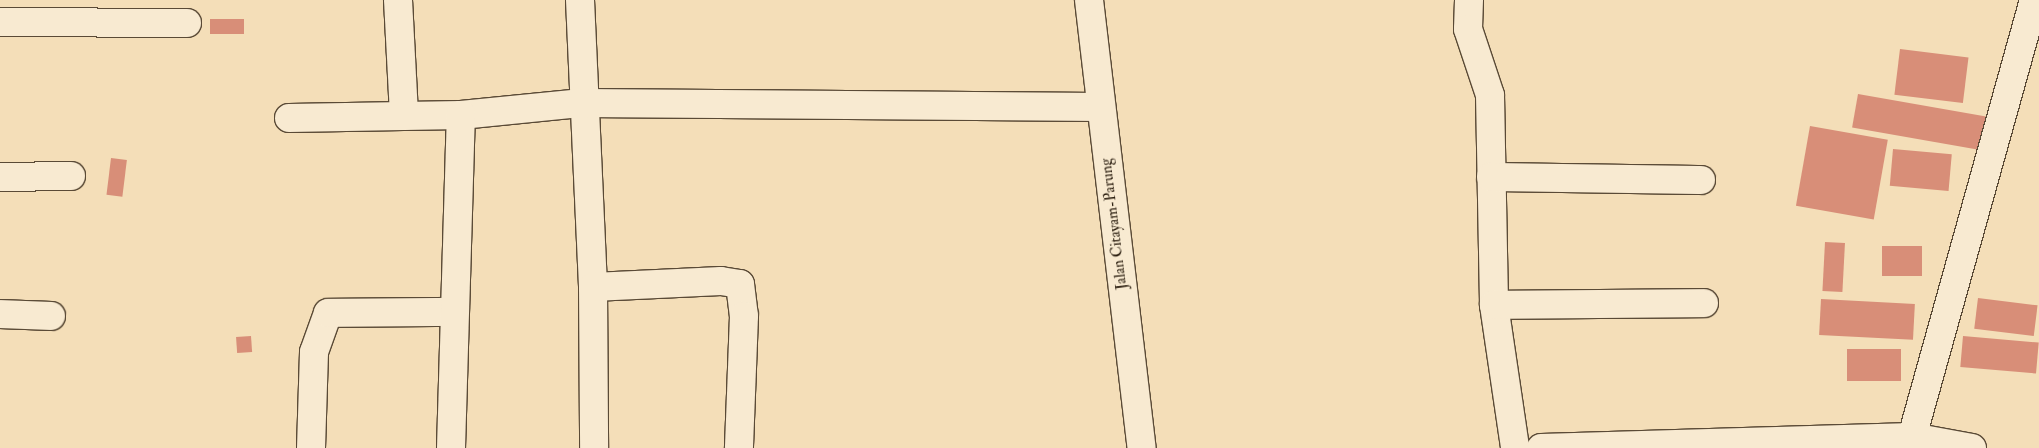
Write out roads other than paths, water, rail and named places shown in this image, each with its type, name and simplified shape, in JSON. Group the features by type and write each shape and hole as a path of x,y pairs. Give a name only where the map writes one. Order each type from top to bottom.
{"street":[{"path":"398,0 404,116"},
{"path":"580,0 582,104 593,287 594,448"},
{"name":"Jalan Citayam-Parung","path":"1089,0 1142,448"},
{"path":"1469,0 1468,29 1490,95 1494,305 1515,448"},
{"path":"1912,437 2026,1"},
{"path":"0,22 187,23"},
{"path":"288,118 460,115 582,104 1101,106"},
{"path":"451,448 452,312 460,115"},
{"path":"0,178 70,176"},
{"path":"1491,177 1700,180"},
{"path":"593,287 740,284 744,316 739,448"},
{"path":"1494,305 1704,304"},
{"path":"311,448 314,352 328,313 452,312"},
{"path":"0,314 51,316"},
{"path":"1556,447 1912,437 1972,448"}]}
